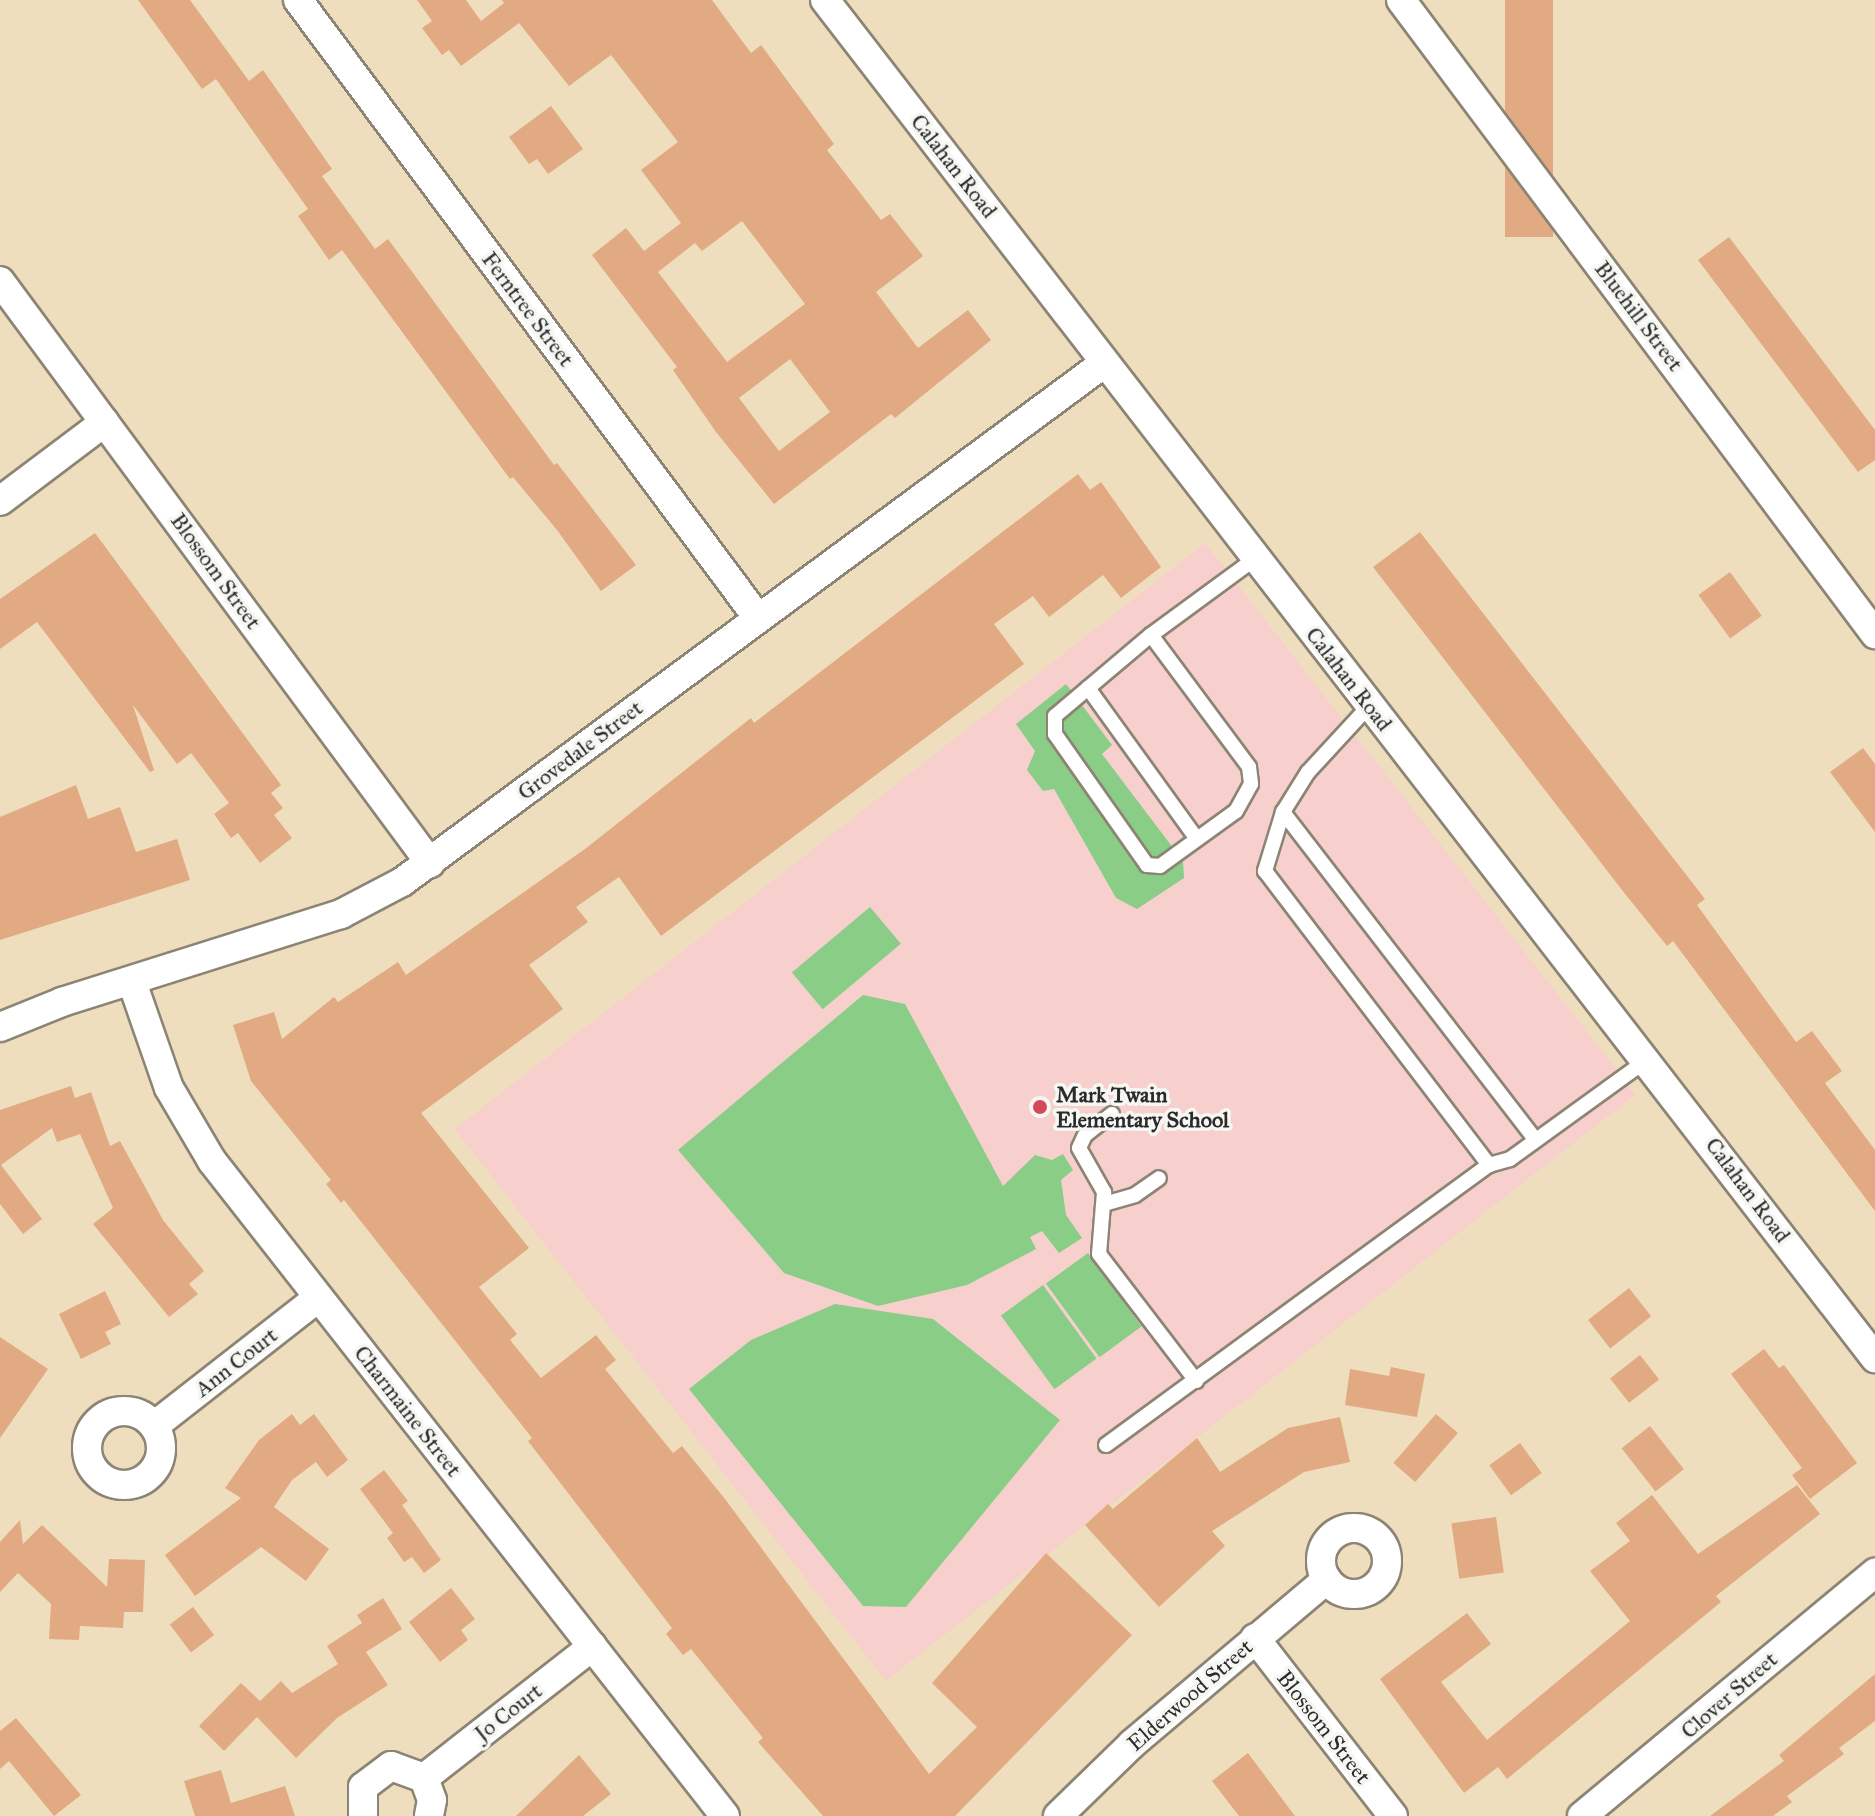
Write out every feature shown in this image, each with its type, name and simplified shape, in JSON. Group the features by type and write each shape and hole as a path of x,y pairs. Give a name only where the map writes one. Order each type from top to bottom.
{"street":[{"name":"Ferntree Street","path":"298,0 758,618"},
{"name":"Calahan Road","path":"825,0 1084,331 1103,364 1648,1059 1875,1358"},
{"name":"Bluehill Street","path":"1401,0 1875,634"},
{"name":"Blossom Street","path":"0,281 430,863"},
{"name":"Grovedale Street","path":"0,1027 341,914 430,863 1103,364"},
{"path":"0,501 105,422"},
{"name":"Charmaine Street","path":"132,982 164,1075 194,1136 725,1816"},
{"name":"Ann Court","path":"154,1426 318,1298"},
{"name":"Clover Street","path":"1582,1816 1875,1573"},
{"name":"Elderwood Street","path":"1058,1816 1132,1744 1327,1579"},
{"name":"Blossom Street","path":"1255,1638 1393,1816"},
{"name":"Jo Court","path":"424,1778 593,1646"},
{"path":"363,1816 363,1787 379,1769 403,1766 424,1778 432,1800 429,1816"}],"lane":[{"path":"1151,635 1249,767 1251,784 1236,811 1160,866 1147,865 1055,734 1055,716 1151,635 1256,558"},
{"path":"1088,688 1197,839"},
{"path":"1369,706 1308,772 1283,812 1265,871 1489,1165"},
{"path":"1283,812 1536,1140"},
{"path":"1106,1445 1489,1165 1510,1159 1648,1059"},
{"path":"1112,1114 1085,1135 1079,1148 1097,1177 1104,1204 1099,1254 1196,1381"},
{"path":"1104,1204 1135,1195 1159,1178"}],"shaded area":[{"name":"Mark Twain Elementary School","path":"1205,543 1636,1095 886,1681 455,1129"}],"green space":[{"path":"1066,684 1112,745 1102,754 1183,861 1184,878 1137,909 1116,898 1054,789 1043,791 1027,770 1035,751 1016,724"},
{"path":"870,907 901,944 823,1009 792,973"},
{"path":"863,995 905,1004 1003,1186 1035,1155 1052,1160 1063,1154 1073,1170 1061,1180 1066,1215 1082,1238 1059,1253 1042,1231 1030,1237 1036,1249 967,1285 878,1306 784,1273 678,1150"},
{"path":"1088,1253 1141,1327 1099,1357 1046,1284"},
{"path":"1043,1285 1096,1359 1054,1389 1001,1316"},
{"path":"835,1304 933,1319 1060,1420 906,1607 863,1606 689,1389 751,1340"}],"building":[{"path":"138,0 190,0 249,81 263,70 332,169 322,176 375,249 388,239 554,465 557,463 636,565 601,591 557,530 513,477 510,479 342,250 329,260 298,216 308,209 216,79 202,89"},
{"path":"417,0 466,0 481,21 504,3 502,0 712,0 751,53 761,45 834,144 827,150 881,220 890,214 923,256 876,292 918,348 968,310 991,340 895,418 891,414 774,504 716,432 673,370 677,367 592,255 626,228 644,251 681,223 641,170 678,142 611,55 569,86 519,23 461,66 449,50 442,55 422,28 432,21","holes":["742,221 805,304 727,362 658,272 695,243 702,251","790,359 830,412 779,451 739,398"]},
{"path":"1505,0 1553,0 1553,237 1505,237"},
{"path":"551,106 583,149 548,174 537,159 529,164 509,137"},
{"path":"1729,237 1875,430 1875,460 1858,472 1698,260"},
{"path":"1078,474 1090,490 1101,482 1161,567 1121,598 1103,575 1049,617 1033,596 994,624 1024,664 661,936 619,877 576,907 588,922 529,965 563,1009 421,1113 529,1248 479,1287 517,1334 510,1340 541,1378 596,1335 616,1360 605,1369 673,1453 682,1446 725,1499 929,1774 977,1727 932,1683 1046,1553 1132,1635 955,1816 823,1816 758,1742 763,1738 691,1649 683,1655 666,1634 672,1628 528,1441 532,1438 344,1200 341,1203 326,1184 331,1180 251,1081 233,1025 274,1012 282,1039 334,997 338,1002 398,962 406,975 585,849 751,718 754,723"},
{"path":"1420,532 1705,899 1697,905 1796,1042 1812,1031 1842,1071 1825,1083 1875,1150 1875,1211 1673,941 1667,946 1622,890 1373,567"},
{"path":"95,533 281,785 271,793 283,808 274,815 292,838 260,863 238,833 231,838 214,814 229,803 191,753 177,764 133,705 154,770 150,772 37,622 0,649 0,599"},
{"path":"1730,572 1762,616 1730,639 1698,595"},
{"path":"1863,748 1875,764 1875,832 1830,772"},
{"path":"76,785 88,819 120,807 136,852 177,839 190,880 0,940 0,817"},
{"path":"71,1086 75,1098 91,1092 110,1146 120,1141 163,1220 204,1271 189,1284 198,1294 169,1317 93,1224 113,1208 80,1134 57,1142 52,1128 1,1165 42,1219 23,1234 0,1204 0,1110"},
{"path":"1629,1288 1651,1316 1610,1348 1588,1320"},
{"path":"105,1291 121,1324 105,1332 111,1344 81,1359 59,1314"},
{"path":"0,1337 48,1369 0,1438"},
{"path":"1764,1349 1779,1368 1784,1365 1857,1463 1810,1499 1792,1475 1802,1468 1731,1374"},
{"path":"1640,1355 1659,1379 1629,1403 1610,1378"},
{"path":"1391,1367 1425,1374 1417,1417 1345,1405 1350,1369 1389,1376"},
{"path":"292,1414 300,1425 314,1414 348,1460 327,1477 316,1462 292,1480 274,1507 329,1549 306,1581 261,1547 195,1596 165,1555 241,1498 225,1488 259,1440"},
{"path":"1436,1414 1458,1433 1415,1482 1393,1463"},
{"path":"1340,1417 1350,1462 1304,1472 1212,1531 1225,1546 1159,1607 1085,1525 1108,1504 1113,1509 1197,1438 1220,1472 1288,1428"},
{"path":"1650,1426 1684,1469 1655,1492 1622,1448"},
{"path":"1520,1443 1542,1473 1511,1495 1489,1465"},
{"path":"384,1470 408,1501 402,1505 441,1560 424,1573 412,1557 404,1562 387,1538 393,1533 360,1489"},
{"path":"1797,1485 1820,1514 1716,1596 1721,1602 1507,1779 1498,1767 1464,1793 1380,1679 1467,1613 1491,1644 1441,1682 1487,1740 1630,1621 1590,1571 1630,1541 1616,1523 1652,1495 1698,1554"},
{"path":"1496,1517 1504,1572 1459,1579 1451,1523"},
{"path":"20,1520 23,1544 42,1525 107,1587 109,1559 145,1560 143,1612 124,1612 123,1628 80,1626 79,1640 49,1639 51,1604 18,1573 0,1592 0,1542"},
{"path":"451,1588 475,1619 461,1630 468,1640 440,1662 409,1622"},
{"path":"383,1598 402,1629 366,1652 388,1685 337,1718 296,1758 257,1717 224,1751 199,1726 241,1683 260,1701 281,1681 292,1693 338,1664 327,1646 362,1623 357,1615"},
{"path":"193,1607 214,1635 191,1652 170,1624"},
{"path":"1875,1674 1875,1721 1839,1748 1844,1754 1787,1796 1792,1802 1773,1816 1710,1816 1784,1761 1779,1755"},
{"path":"16,1718 81,1795 54,1816 9,1761 0,1769 0,1731"},
{"path":"1248,1753 1295,1816 1239,1816 1212,1781"},
{"path":"579,1755 611,1794 583,1816 516,1816"},
{"path":"221,1770 231,1803 285,1786 295,1816 195,1816 184,1781"}],"place":[{"name":"Mark Twain Elementary School","path":"1040,1107"}]}
